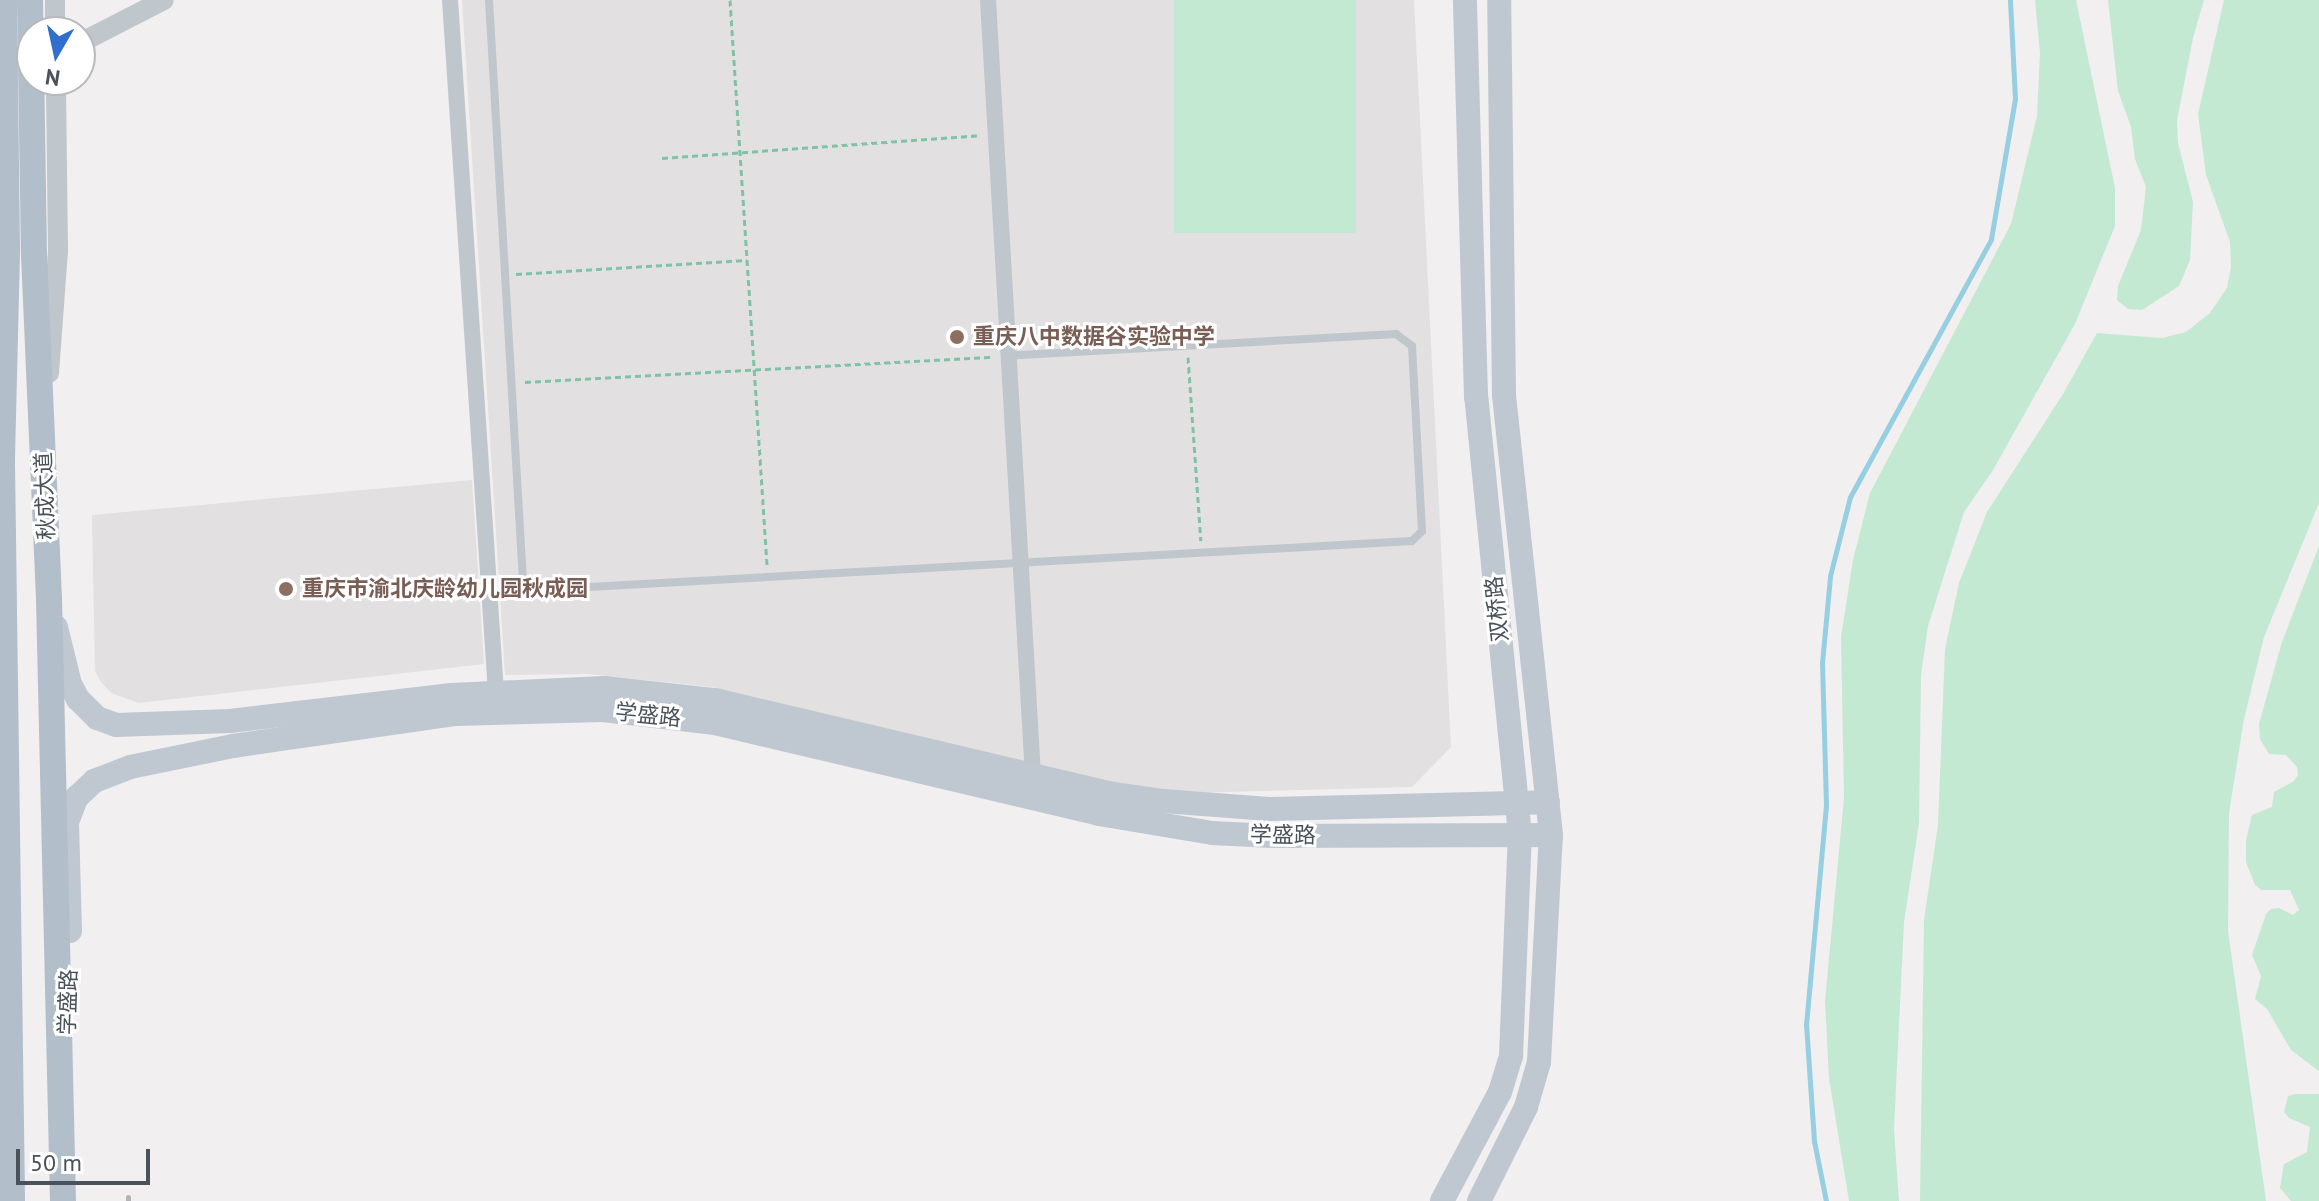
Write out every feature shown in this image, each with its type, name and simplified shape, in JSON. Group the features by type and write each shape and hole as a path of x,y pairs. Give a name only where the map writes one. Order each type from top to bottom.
{"main road":[{"name":"秋成大道","path":"4,0 7,253 1,452 3,872 12,1201"},
{"name":"秋成大道","path":"30,0 34,255 64,992 63,1201"},
{"name":"双桥路","path":"1442,1201 1500,1092 1511,1056 1520,835 1476,397 1465,0"},
{"name":"双桥路","path":"1479,1201 1526,1107 1539,1062 1551,835 1504,394 1499,0"},
{"name":"学盛路","path":"49,599 70,684 78,699 97,718 116,725 230,721 496,692 604,688 690,696 1108,793 1213,806 1269,809 1548,802"},
{"name":"学盛路","path":"64,992 67,822 76,798 94,781 130,767 233,746 441,716 603,710 663,715 715,723 1099,814 1212,833 1551,835"}],"street":[{"path":"96,35 164,0"},
{"path":"450,0 496,692"},
{"path":"988,0 1033,775"},
{"path":"44,453 58,251 56,96"}],"lane":[{"path":"489,0 523,580 535,590 1412,541 1422,531 1412,346 1396,334 1008,356"}],"path":[{"path":"730,0 768,577"},
{"path":"662,158 996,134"},
{"path":"505,274 747,260"},
{"path":"1188,346 1202,553"},
{"path":"511,382 1008,356"}],"shaded area":[{"name":"重庆八中数据谷实验中学","path":"462,0 1414,0 1451,747 1412,787 1183,793 1112,782 712,687 588,674 505,675"},
{"name":"重庆市渝北庆龄幼儿园秋成园","path":"472,480 484,664 139,703 111,693 95,671 92,515"}],"green space":[{"path":"1174,0 1356,0 1356,233 1174,233"},
{"path":"2035,0 2076,0 2115,188 2115,226 2075,324 1993,470 1964,512 1928,626 1921,675 1919,823 1904,922 1894,1129 1899,1201 1849,1201 1829,1078 1825,1001 1844,798 1841,637 1853,560 1870,493 2011,224 2037,116 2040,53"},
{"path":"2108,0 2204,0 2177,120 2178,143 2193,202 2190,260 2179,286 2142,310 2128,309 2117,300 2118,286 2141,230 2146,187 2135,159 2131,127 2118,91"},
{"path":"2224,0 2319,0 2319,503 2264,637 2244,719 2229,813 2228,931 2266,1201 1920,1201 1924,920 1938,825 1945,649 1959,583 1987,512 2063,394 2097,333 2162,338 2186,332 2210,313 2227,288 2231,267 2230,242 2206,175 2198,114"},
{"path":"2319,546 2319,1071 2291,1050 2267,1009 2255,999 2261,976 2252,955 2266,914 2271,909 2279,908 2293,915 2299,910 2290,890 2261,890 2255,885 2246,862 2246,840 2252,815 2272,807 2274,792 2294,781 2298,775 2297,767 2286,755 2269,754 2260,739 2259,724 2282,642"},
{"path":"2319,1094 2319,1201 2291,1201 2280,1188 2284,1164 2307,1152 2310,1127 2289,1118 2284,1112 2288,1096"}],"waterway":[{"path":"1826,1201 1814,1141 1806,1025 1826,805 1822,663 1830,576 1850,497 1991,239 2015,99 2010,0"}],"place":[{"name":"重庆八中数据谷实验中学","path":"957,337"},
{"name":"重庆市渝北庆龄幼儿园秋成园","path":"286,589"}]}
